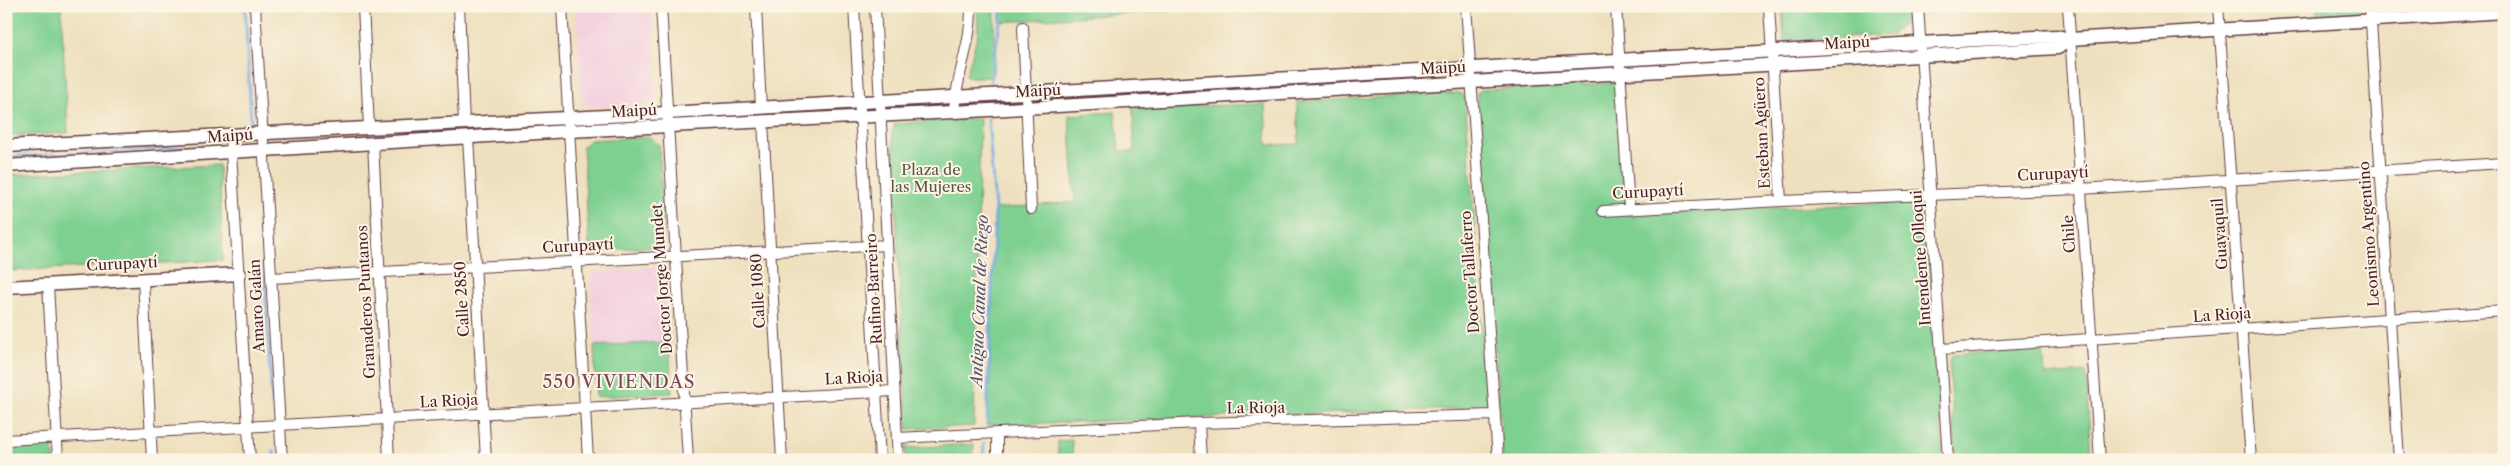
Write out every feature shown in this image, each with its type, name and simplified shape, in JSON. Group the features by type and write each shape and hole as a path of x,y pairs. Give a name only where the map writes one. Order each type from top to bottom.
{"street":[{"path":"255,6 263,134"},
{"path":"363,6 369,128"},
{"path":"459,6 464,124"},
{"path":"562,6 588,460"},
{"name":"Doctor Jorge Mundet","path":"661,6 688,460"},
{"path":"756,6 761,108"},
{"path":"854,6 860,102"},
{"path":"875,6 880,101"},
{"path":"954,112 955,97 969,33 971,6"},
{"path":"1466,6 1470,69"},
{"path":"1616,6 1629,209"},
{"name":"Esteban Agüero","path":"1769,6 1781,201"},
{"name":"Intendente Olloqui","path":"1918,6 1948,460"},
{"name":"Chile","path":"2068,6 2100,460"},
{"name":"Guayaquil","path":"2218,6 2243,328 2251,460"},
{"name":"Leonismo Argentino","path":"2370,6 2379,172 2399,460"},
{"name":"Maipú","path":"668,119 763,121 1172,100 1471,82 1620,67 1920,49 2058,48 2070,39 2504,12"},
{"path":"1023,28 1025,108 1031,209"},
{"name":"Maipú","path":"6,166 468,137 569,125 668,119 761,108 1470,69 1620,67"},
{"name":"Doctor Tallaferro","path":"1470,69 1498,460"},
{"path":"1320,77 1320,91"},
{"path":"1171,85 1172,100"},
{"name":"Rufino Barreiro","path":"880,101 898,460"},
{"name":"Rufino Barreiro","path":"860,102 880,460"},
{"name":"Calle 1080","path":"763,121 782,460"},
{"name":"Maipú","path":"6,146 464,124 569,125"},
{"name":"Amaro Galán","path":"263,134 282,460"},
{"name":"Amaro Galán","path":"230,136 250,460"},
{"name":"Calle 2850","path":"468,137 486,460"},
{"name":"Granaderos Puntanos","path":"373,143 389,460"},
{"name":"Curupaytí","path":"1603,211 1781,201 2080,189 2504,163"},
{"name":"Curupaytí","path":"271,278 887,245"},
{"name":"Curupaytí","path":"6,287 239,274"},
{"path":"143,279 152,460"},
{"path":"48,285 58,460"},
{"name":"La Rioja","path":"1942,349 2504,311"},
{"name":"La Rioja","path":"6,440 894,391"},
{"name":"La Rioja","path":"897,438 1199,423 1495,415"},
{"path":"1199,423 1201,460"},
{"path":"997,433 997,460"}],"shaded area":[{"path":"576,6 653,6 657,98 651,104 587,107 581,102"},
{"path":"656,267 666,273 669,342 594,346 590,280 594,272"}],"green space":[{"path":"6,6 61,6 68,133 6,136"},
{"path":"977,6 995,6 993,77 966,77 978,33"},
{"path":"1001,6 1242,6 1000,22"},
{"path":"1782,6 1908,6 1908,19 1892,35 1784,41"},
{"path":"2318,6 2359,6 2360,12 2318,16"},
{"path":"1617,83 1627,215 1927,201 1943,460 1503,460 1477,93 1481,90"},
{"path":"1460,93 1465,97 1488,408 987,425 995,209 1075,202 1069,115 1115,112 1119,151 1134,152 1133,108 1265,104 1267,145 1299,144 1297,102"},
{"name":"Plaza de las Mujeres","path":"957,119 961,122 959,119 980,119 974,426 907,429 892,132 895,124"},
{"path":"649,137 659,145 664,237 654,247 597,250 589,244 583,146 590,140"},
{"path":"219,165 223,260 6,271 6,175"},
{"path":"669,342 672,393 596,397 594,346"},
{"path":"2043,348 2045,375 2086,372 2091,460 1956,460 1949,362 1952,355"},
{"path":"1072,440 1073,460 1058,460 1058,441"},
{"path":"974,444 973,460 906,460 905,448"},
{"path":"53,445 54,460 6,460 6,449"}],"waterway":[{"path":"245,6 251,123"},
{"name":"Antiguo Canal de Riego","path":"990,85 1001,6"},
{"path":"896,107 946,104"},
{"path":"684,119 841,110"},
{"name":"Antiguo Canal de Riego","path":"987,425 995,209 988,118"},
{"path":"280,142 501,129"},
{"path":"243,144 254,143"},
{"path":"6,157 214,146"},
{"path":"258,165 272,404"},
{"name":"Antiguo Canal de Riego","path":"983,460 984,443"},
{"path":"274,452 275,460"}],"district":[{"name":"550 VIVIENDAS","path":"619,382"}]}
